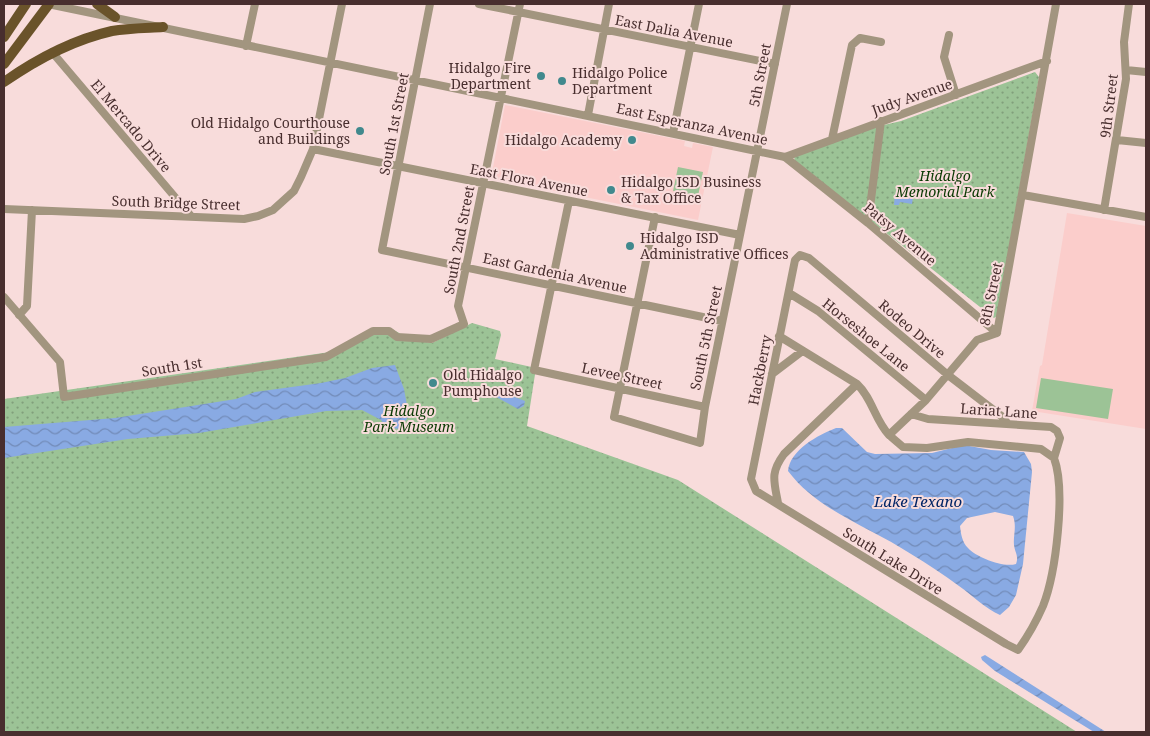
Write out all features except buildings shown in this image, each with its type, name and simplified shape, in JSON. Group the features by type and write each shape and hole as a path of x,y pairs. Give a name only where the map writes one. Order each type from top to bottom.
{"main road":[{"path":"4,37 26,4"},
{"path":"4,64 49,4"},
{"path":"97,4 115,18"},
{"path":"4,82 29,64 72,43 113,31 163,27"}],"street":[{"name":"East Esperanza Avenue","path":"49,4 672,132 758,150 785,158"},
{"path":"246,46 255,4"},
{"name":"South Bridge Street","path":"4,209 244,218 258,216 273,210 294,191 313,149 342,4"},
{"name":"South 1st Street","path":"382,250 430,4"},
{"name":"East Dalia Avenue","path":"479,4 519,8 604,29 775,64"},
{"path":"588,115 609,4"},
{"path":"672,132 699,4"},
{"name":"5th Street","path":"758,150 787,4"},
{"name":"8th Street","path":"889,435 926,400 978,340 997,333 1056,4"},
{"name":"9th Street","path":"1104,210 1117,140 1126,70 1124,42 1129,4"},
{"name":"South 2nd Street","path":"373,331 388,330 397,337 431,339 464,324 458,309 519,8"},
{"path":"949,35 944,57 956,95"},
{"path":"832,139 852,45 860,38 881,42"},
{"name":"El Mercado Drive","path":"52,52 191,216"},
{"name":"Judy Avenue","path":"785,158 1047,61"},
{"path":"1126,70 1146,72"},
{"path":"868,223 881,121"},
{"path":"1117,140 1146,143"},
{"name":"East Flora Avenue","path":"313,149 740,235"},
{"name":"South 5th Street","path":"619,389 614,418 700,442 722,321 758,150"},
{"name":"Patsy Avenue","path":"785,158 868,223 997,333"},
{"path":"1023,196 1146,217"},
{"path":"551,286 569,201"},
{"path":"19,315 27,306 32,210"},
{"path":"619,389 654,218"},
{"name":"East Gardenia Avenue","path":"382,250 722,321"},
{"name":"Hackberry","path":"756,491 751,479 795,260 800,255"},
{"name":"Rodeo Drive","path":"800,255 809,258 948,375 996,411 1007,423"},
{"name":"Levee Street","path":"551,286 534,370 705,407"},
{"name":"Horseshoe Lane","path":"789,293 818,311 926,400"},
{"name":"South 1st","path":"4,297 60,362 64,397 326,357 373,331"},
{"path":"779,336 801,352 857,384 864,391 875,416 889,435 903,447 927,448 968,442 1041,449 1054,458"},
{"path":"772,374 801,352"},
{"path":"778,503 774,479 775,466 784,454 857,384"},
{"name":"Lariat Lane","path":"911,414 928,419 1051,427 1057,432 1060,443 1054,458"},
{"name":"South Lake Drive","path":"756,491 918,592 1018,650 1043,605 1055,546 1060,483 1054,458"}],"shaded area":[{"path":"505,105 685,141 684,146 692,148 693,143 713,147 698,220 491,178"},
{"path":"1067,213 1146,226 1146,429 1032,411 1040,366 1042,365"}],"green space":[{"name":"Hidalgo Memorial Park","path":"1035,72 1039,77 997,316 994,318 795,161 794,157 867,129 901,121"},
{"path":"678,167 703,172 698,196 673,191"},
{"name":"Hidalgo Park Museum","path":"472,323 500,331 501,335 495,359 536,368 527,426 678,480 1077,732 4,732 4,399 330,352 366,332 392,329 410,339 432,343"},
{"path":"1041,378 1113,389 1108,419 1036,408"}],"water":[{"path":"910,190 914,191 912,204 900,202 899,205 894,205 895,194 909,196"},
{"path":"395,365 404,389 409,416 399,429 386,427 381,420 362,410 326,411 199,433 128,439 4,458 4,427 115,418 236,399 255,392 321,383 345,378 372,368"},
{"path":"487,389 494,389 525,401 524,406 518,409 487,392"},
{"name":"Lake Texano","path":"842,428 867,452 875,454 932,453 964,445 991,450 1024,452 1031,464 1032,472 1023,564 1016,595 1009,607 1000,615 895,544 829,508 800,485 788,471 790,463 806,444 829,431","holes":["995,512 1013,516 1016,564 1011,565 990,561 977,555 964,543 960,526 967,518"]},
{"path":"985,655 1106,732 1094,732 995,671 982,660 981,657"}],"place":[{"name":"Hidalgo Fire Department","path":"541,76"},
{"name":"Hidalgo Police Department","path":"562,81"},
{"name":"Old Hidalgo Courthouse and Buildings","path":"360,131"},
{"name":"Hidalgo Academy","path":"632,140"},
{"name":"Hidalgo ISD Business & Tax Office","path":"611,190"},
{"name":"Hidalgo ISD Administrative Offices","path":"630,246"},
{"name":"Old Hidalgo Pumphouse","path":"433,383"}]}
